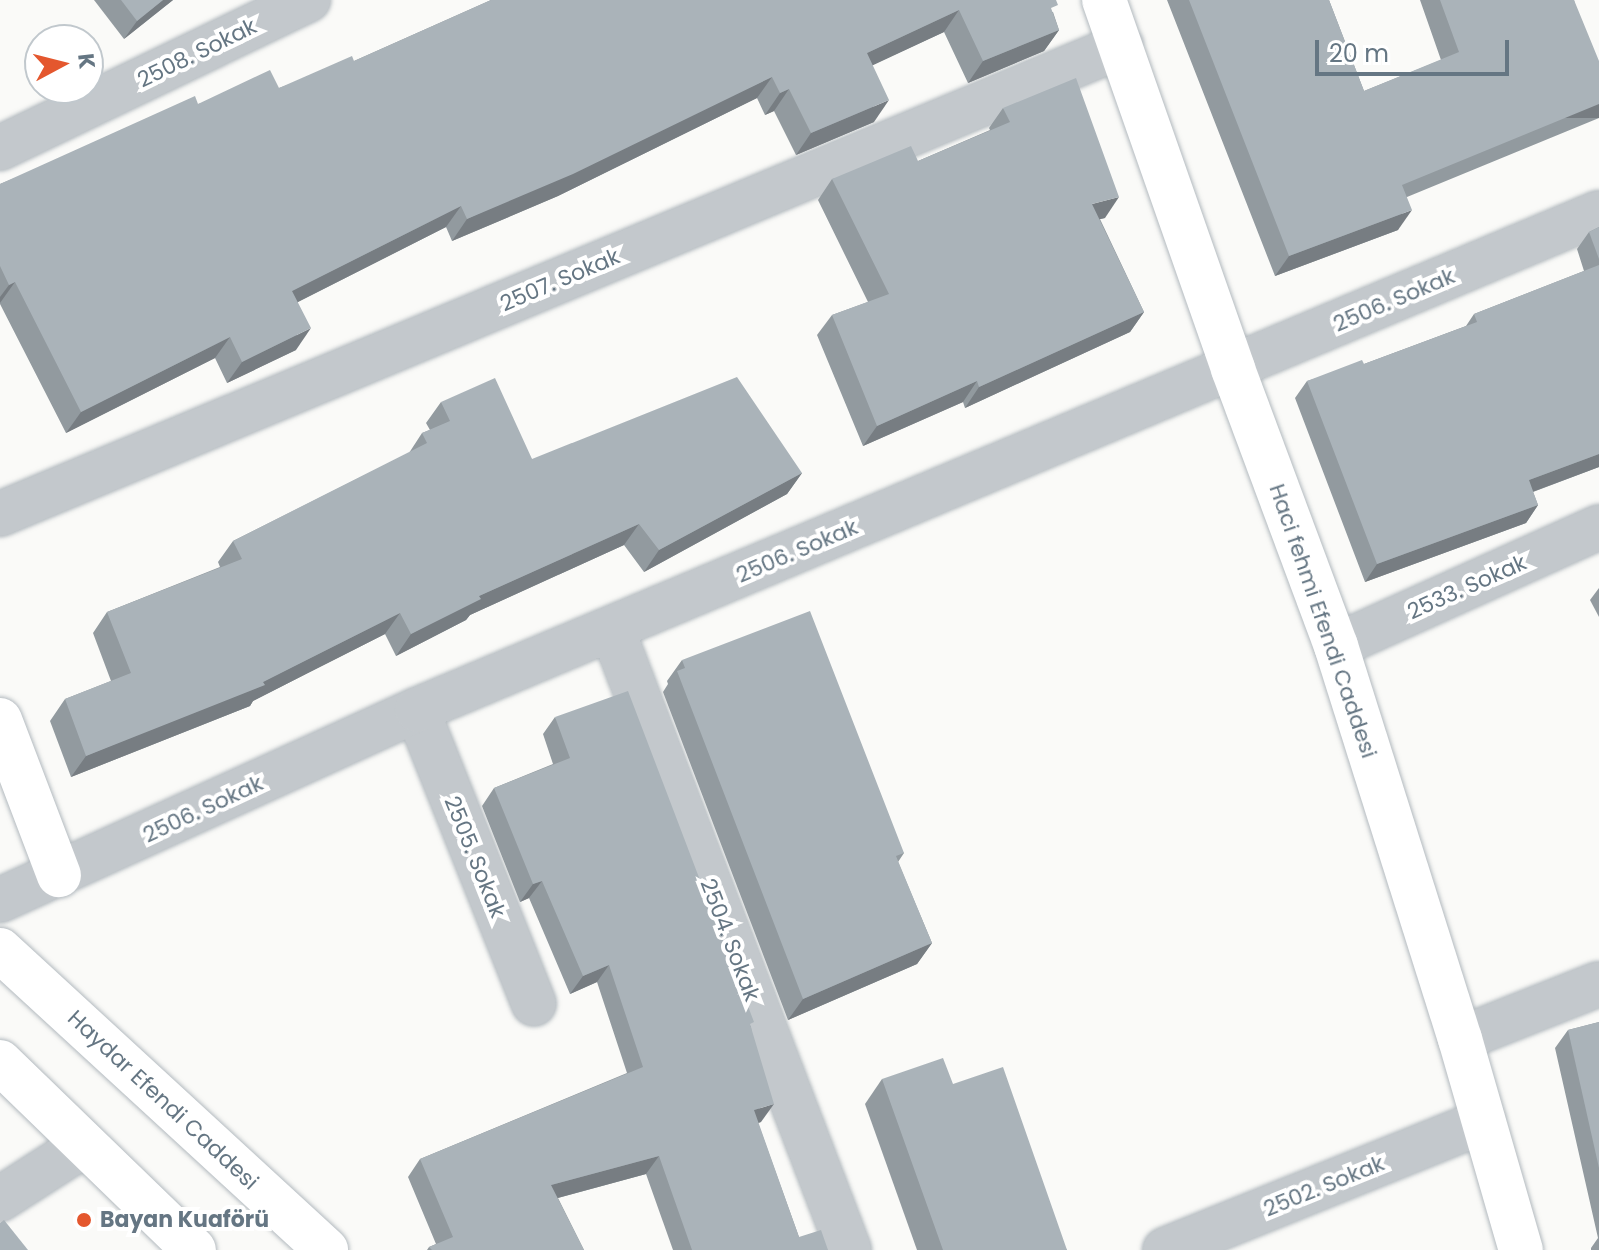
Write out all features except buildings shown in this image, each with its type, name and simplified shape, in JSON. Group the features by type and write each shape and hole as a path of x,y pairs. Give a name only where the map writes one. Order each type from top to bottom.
{"street":[{"name":"Haci fehmi Efendi Caddesi","path":"1104,0 1233,369 1336,646 1460,1039 1521,1250"},
{"name":"2508. Sokak","path":"0,148 294,3"},
{"name":"2507. Sokak","path":"0,514 1121,46"},
{"name":"2506. Sokak","path":"0,900 417,710 1599,213"},
{"name":"2533. Sokak","path":"1336,646 1599,527"},
{"name":"2504. Sokak","path":"612,629 849,1250"},
{"name":"2505. Sokak","path":"417,710 534,1004"},
{"path":"0,720 59,875"},
{"name":"Haydar Efendi Caddesi","path":"0,950 326,1250"},
{"path":"1460,1039 1599,984"},
{"path":"0,1062 194,1250"},
{"name":"2502. Sokak","path":"1165,1250 1484,1121"},
{"path":"0,1199 84,1145"}],"place":[{"name":"Bayan Kuaförü","path":"84,1220"}]}
